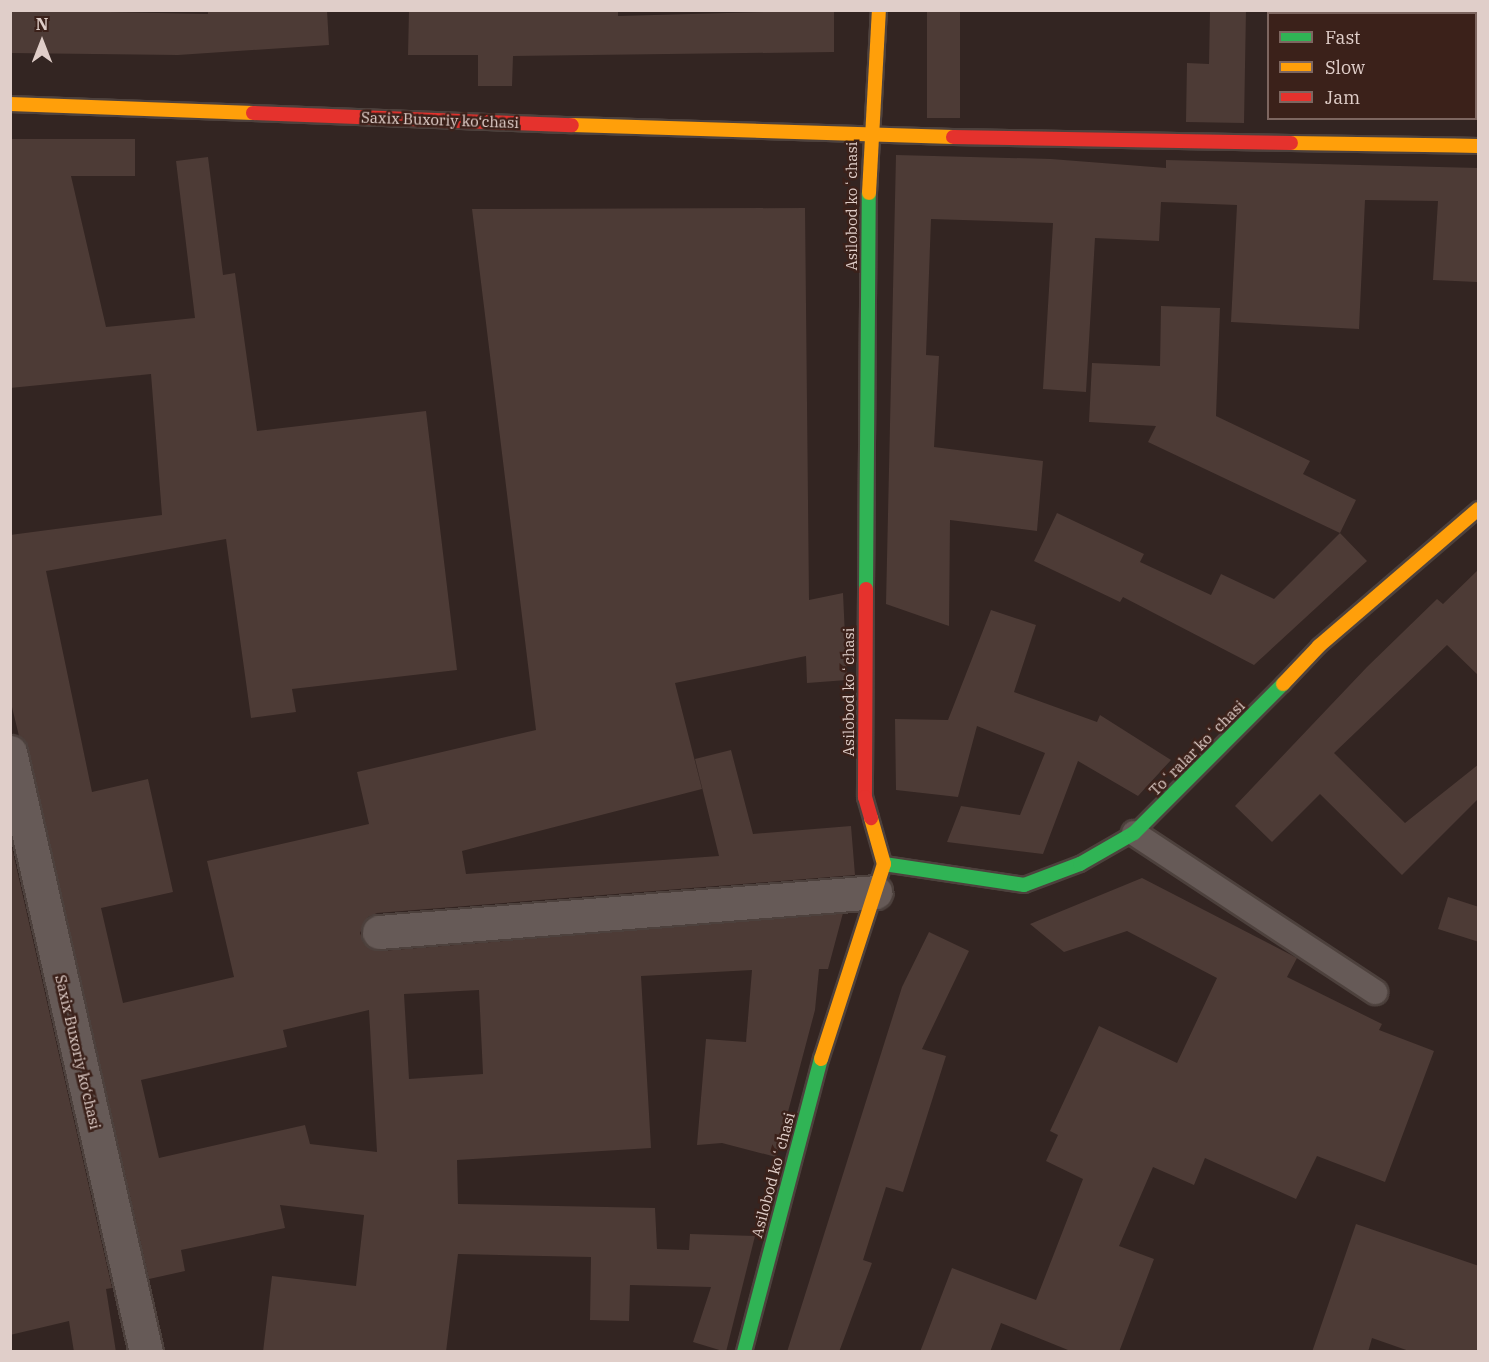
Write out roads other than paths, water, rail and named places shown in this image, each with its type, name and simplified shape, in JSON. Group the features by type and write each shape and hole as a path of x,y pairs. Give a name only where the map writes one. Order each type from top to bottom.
{"street":[{"name":"Asilobod koʻchasi","path":"744,1352 834,1011 879,878 865,796 869,136 879,10"},
{"name":"Saxix Buxoriy ko‘chasi","path":"10,104 869,136 1479,146"},
{"name":"Toʻralar koʻchasi","path":"879,878 1024,885 1080,864 1134,833 1221,750 1319,646 1479,509"},
{"name":"Saxix Buxoriy ko‘chasi","path":"10,752 146,1352"},
{"path":"379,932 879,878"}],"lane":[{"path":"1134,833 1375,992"}]}
